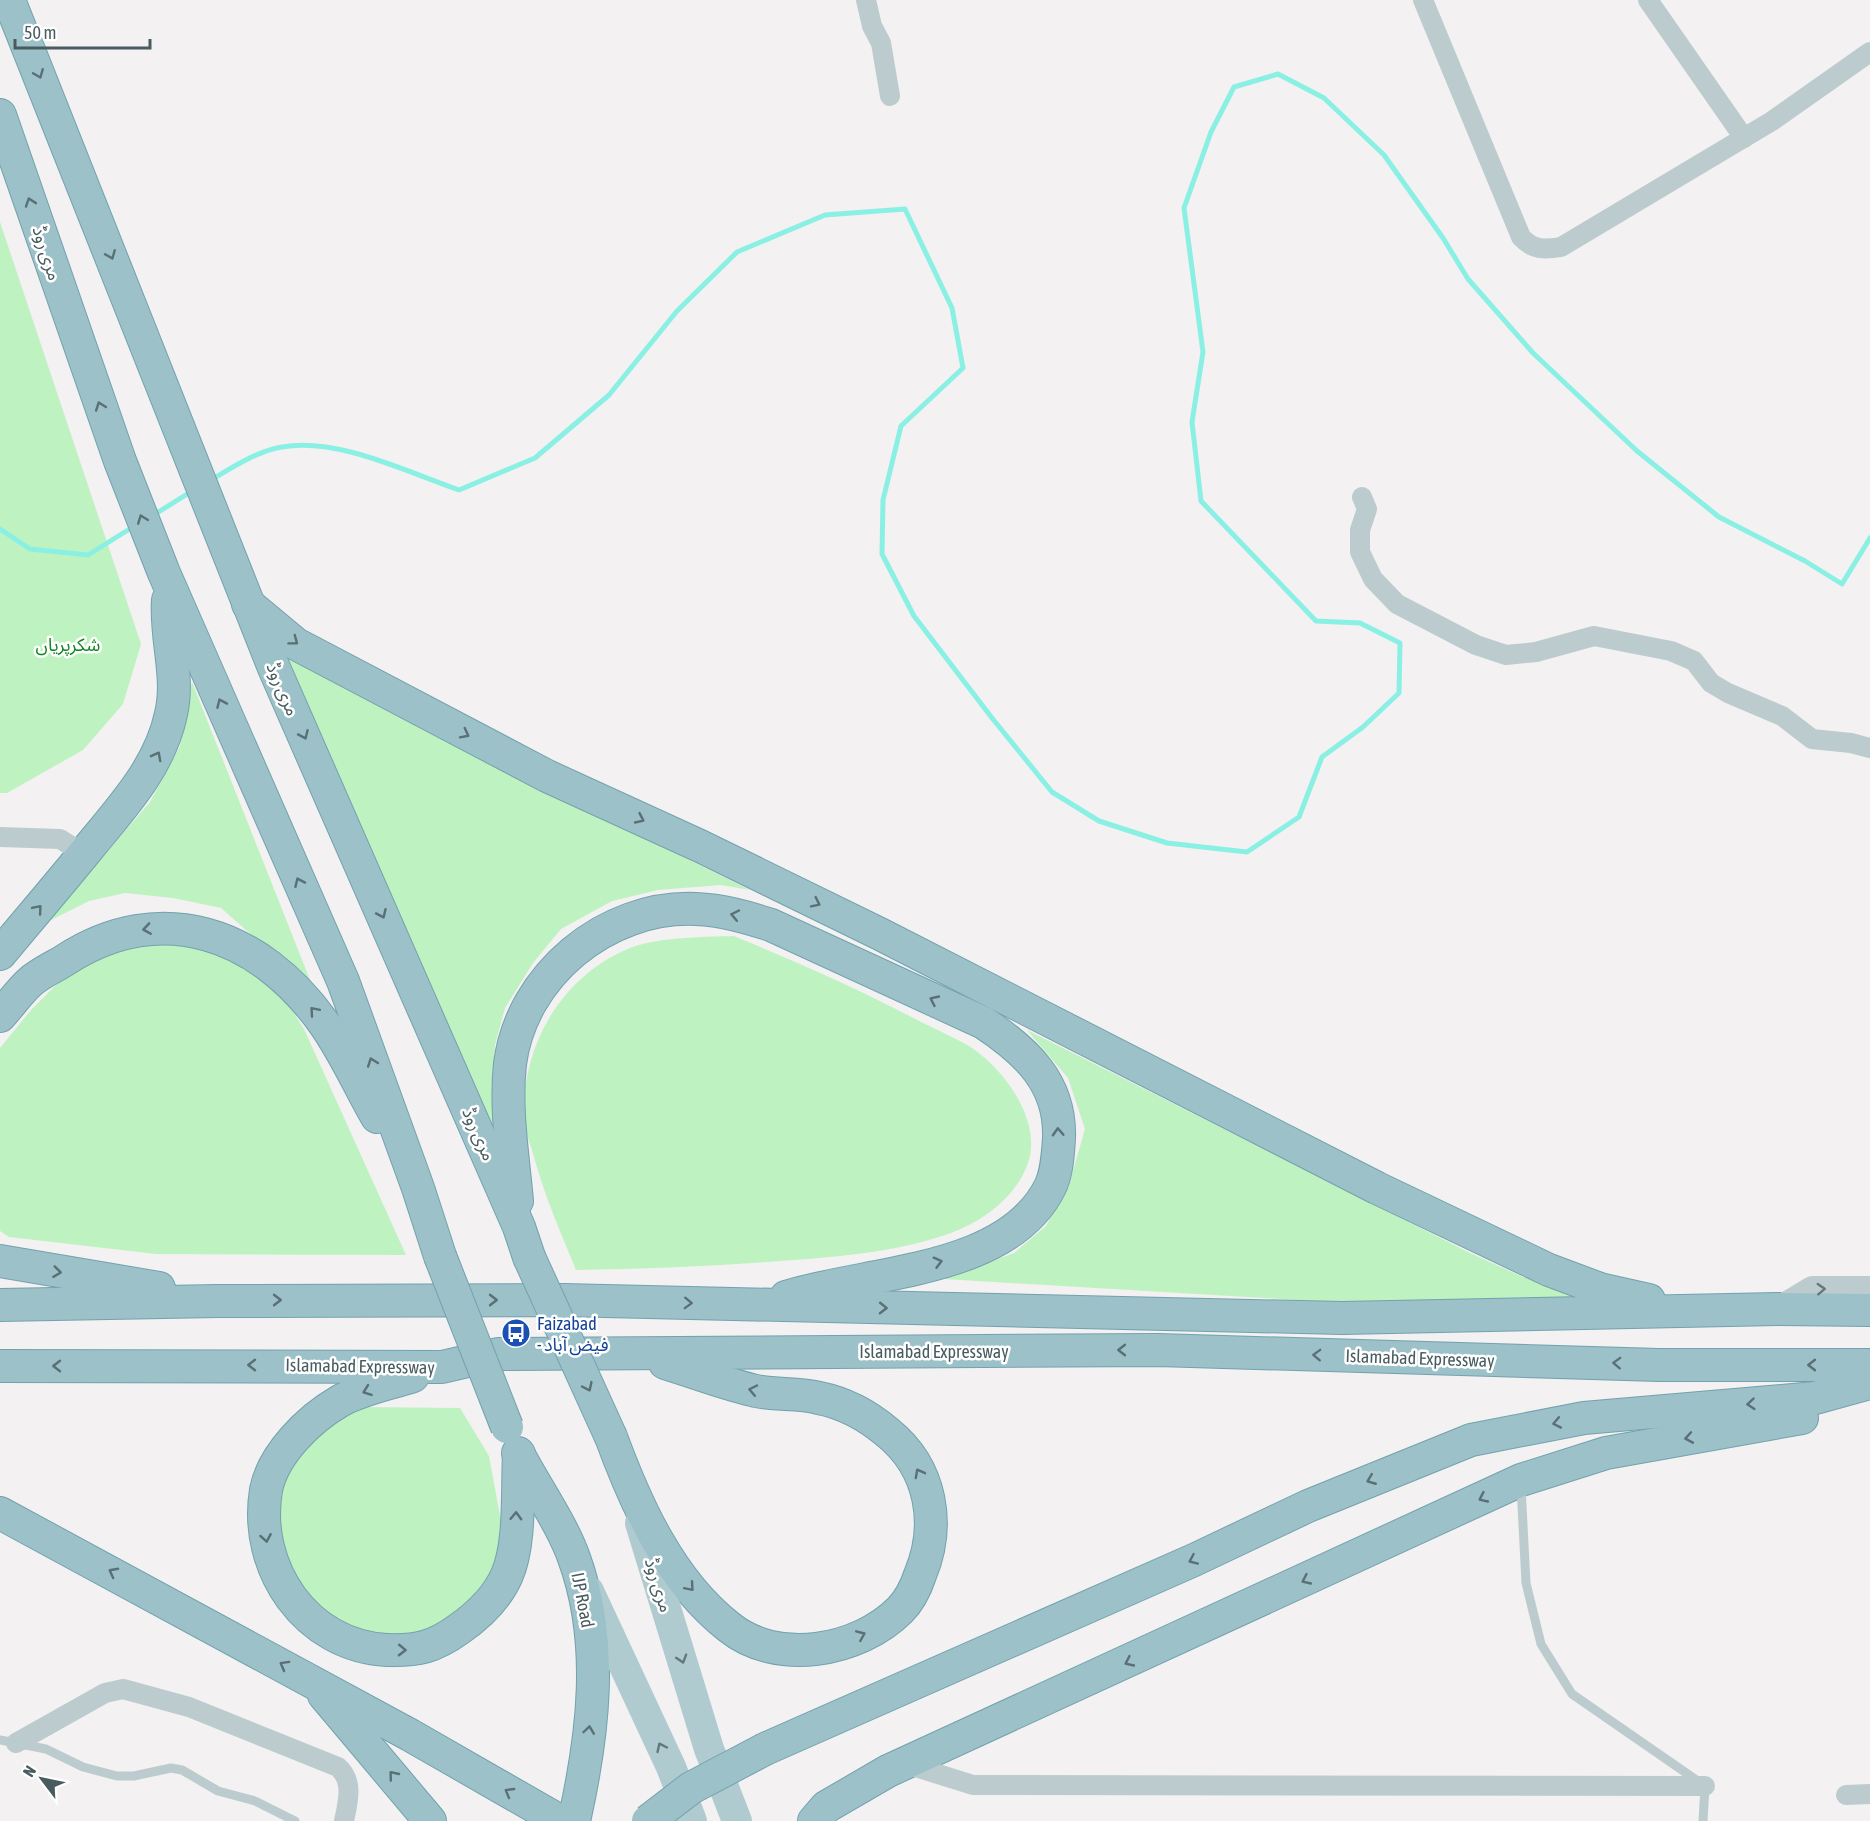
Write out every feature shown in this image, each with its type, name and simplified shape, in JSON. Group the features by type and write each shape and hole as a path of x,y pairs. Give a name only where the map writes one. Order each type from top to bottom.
{"highway":[{"name":"مری روڈ","path":"9,0 248,604 519,1227 529,1257 611,1437 628,1483"},
{"name":"مری روڈ","path":"0,115 120,461 167,579 343,981 418,1188 440,1256 513,1440"},
{"path":"0,954 84,854 148,772 163,744 172,712 174,665 167,617 167,579"},
{"path":"248,604 296,644 363,681 547,776 700,846 880,934 1377,1188 1549,1270 1600,1289 1689,1311"},
{"path":"519,1227 508,1100 510,1063 518,1030 548,975 592,938 623,922 657,912 694,909 736,914 771,925 984,1023 1016,1044 1040,1071 1054,1100 1059,1135 1057,1161 1050,1187 1033,1213 1011,1232 984,1247 953,1258 913,1269 816,1287 759,1305"},
{"path":"0,1017 31,981 85,946 123,933 156,927 187,928 223,938 260,958 290,984 323,1022 418,1188"},
{"path":"0,1261 34,1269 107,1278 218,1300"},
{"name":"Islamabad Expressway","path":"0,1305 218,1300 563,1300 1342,1318 1777,1309 1870,1310"},
{"name":"Islamabad Expressway","path":"0,1366 442,1367 498,1354 638,1355 1158,1350 1659,1365 1870,1365"},
{"path":"628,1483 676,1570 711,1611 738,1633 754,1641 781,1648 818,1649 858,1638 879,1627 901,1609 916,1587 928,1556 933,1529 930,1504 922,1478 902,1447 889,1433 870,1419 847,1407 818,1397 754,1391 638,1355"},
{"path":"442,1367 340,1401 312,1422 283,1452 267,1488 264,1524 272,1566 292,1603 319,1627 353,1643 375,1649 411,1651 441,1643 490,1603 507,1575 514,1543 513,1440"},
{"path":"648,1821 690,1788 765,1749 1194,1560 1308,1506 1471,1440 1584,1418 1815,1398 1870,1383"},
{"path":"814,1821 826,1807 835,1801 906,1764 1521,1480 1606,1453 1846,1410 1870,1402"},
{"name":"IJP Road","path":"513,1440 574,1557 588,1611 595,1685 581,1788 574,1821"},
{"path":"0,1513 312,1681 560,1821"},
{"path":"312,1681 430,1821"}],"main road":[{"name":"مری روڈ","path":"628,1483 710,1749 737,1821"},
{"path":"574,1557 670,1767 692,1821"}],"street":[{"path":"866,0 872,26 881,43 890,96"},
{"path":"1423,0 1521,237 1530,247 1546,250 1561,247 1744,138 1870,52"},
{"path":"1648,0 1744,138"},
{"path":"1362,497 1367,509 1360,530 1360,552 1373,579 1396,604 1476,645 1506,655 1536,652 1594,636 1671,651 1694,661 1712,683 1728,693 1782,716 1812,740 1851,743 1870,748"},
{"path":"0,837 60,839 84,854"},
{"path":"1777,1309 1812,1288 1870,1288"},
{"path":"8,1742 105,1693 123,1689 189,1707 338,1767 345,1773 349,1785 344,1821"},
{"path":"906,1764 973,1785 1705,1786"},
{"path":"1846,1796 1870,1794"}],"lane":[{"path":"1521,1480 1526,1583 1541,1644 1572,1694 1705,1786 1702,1821"},
{"path":"8,1742 46,1749 83,1767 117,1776 134,1776 162,1769 182,1770 218,1791 255,1801 295,1821"}],"green space":[{"name":"شکرپریاں","path":"0,222 141,644 123,704 83,750 7,793 0,793"},
{"path":"277,648 397,716 750,890 721,885 658,890 612,901 561,929 533,963 505,1008 495,1045 492,1088 494,1129"},
{"path":"192,682 314,990 221,908 173,898 125,893 89,901 47,922 150,802 180,746"},
{"path":"734,936 874,998 960,1041 985,1058 997,1070 1018,1099 1030,1131 1031,1147 1028,1163 1022,1176 1006,1198 983,1217 958,1230 925,1241 884,1250 754,1263 576,1270 536,1166 525,1127 525,1093 529,1067 537,1042 563,998 581,979 602,963 625,950 664,940"},
{"path":"156,942 206,946 248,966 281,992 304,1029 406,1255 156,1254 9,1237 0,1231 0,1048 31,1010 65,976 107,951"},
{"path":"1027,1030 1470,1253 1523,1277 1598,1304 1332,1302 944,1279 1014,1253 1046,1226 1070,1181 1085,1129 1068,1078"},
{"path":"362,1407 460,1408 489,1456 504,1537 493,1576 464,1613 437,1631 405,1638 365,1637 328,1622 284,1568 276,1498 286,1471 325,1425"}],"waterway":[{"path":"211,480 263,452 303,445 348,451 459,490 535,458 609,395 677,311 737,252 825,215 905,209 952,308 963,368 901,426 883,500 882,554 914,616 1052,792 1099,821 1167,843 1247,852 1299,817 1322,757 1363,727 1399,693 1400,643 1360,623 1316,621 1201,501 1192,422 1203,352 1184,208 1211,132 1234,87 1278,74 1324,98 1384,155 1443,238 1468,279 1533,353 1637,451 1719,517 1805,561 1842,584 1870,538"},
{"path":"152,516 192,491"},
{"path":"0,529 30,549 88,555 136,525"}],"place":[{"name":"Faizabad - فیض آباد","path":"516,1333"}]}
